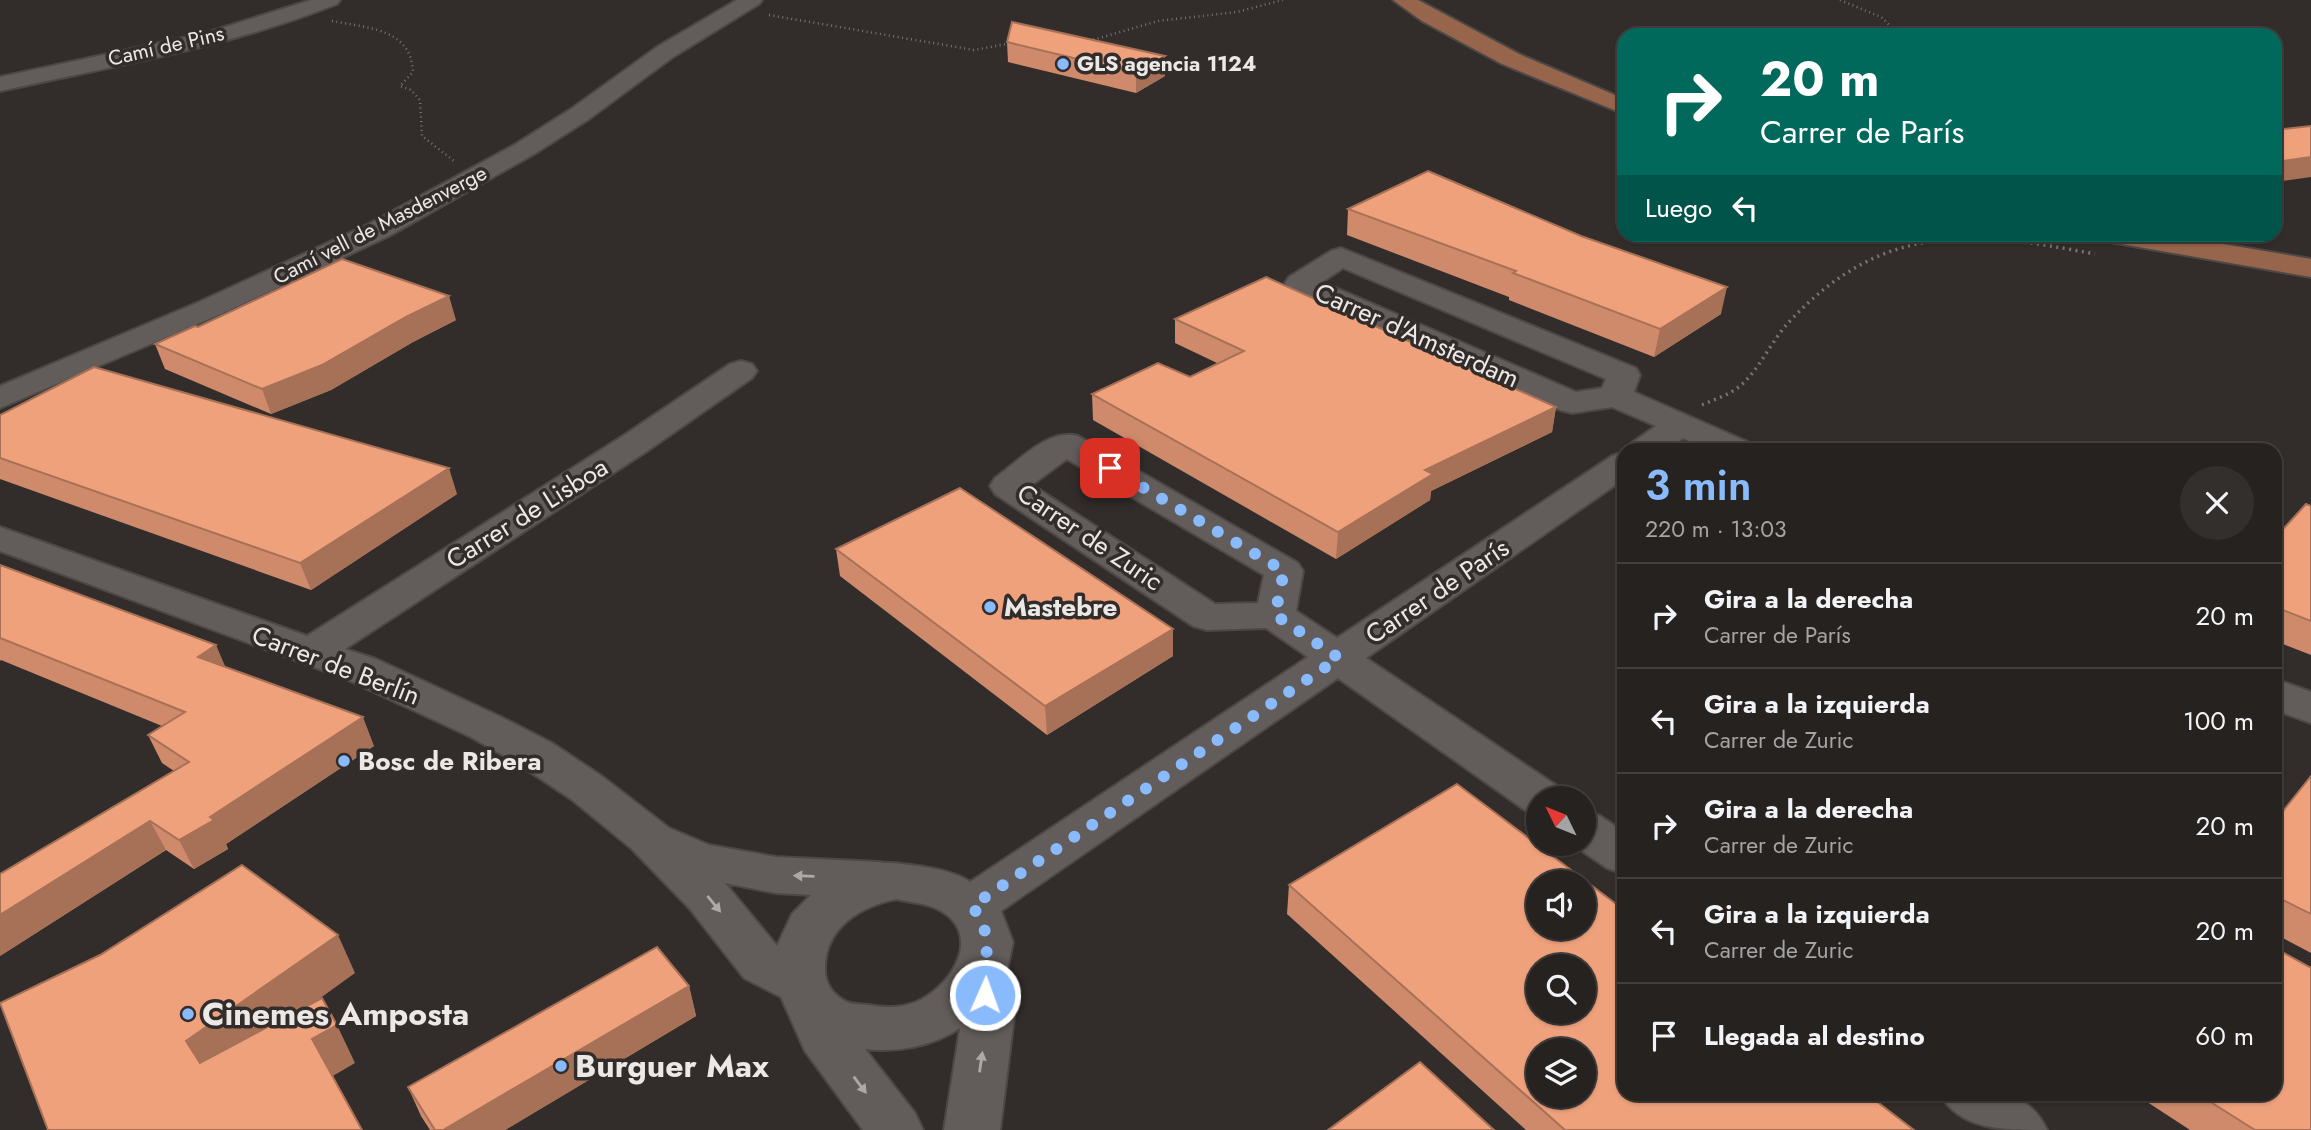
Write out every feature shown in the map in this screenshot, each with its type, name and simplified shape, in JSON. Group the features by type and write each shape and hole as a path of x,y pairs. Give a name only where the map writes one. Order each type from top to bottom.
{"main road":[{"path":"1403,0 1458,34 1512,61 1617,104"},
{"path":"2107,245 2311,268"}],"street":[{"name":"Camí de Pins","path":"0,84 177,46 300,12 330,0"},
{"name":"Camí vell de Masdenverge","path":"0,398 198,313 379,230 525,149 666,52 744,5"},
{"name":"Carrer d'Amsterdam","path":"1341,257 1625,375 1616,396 1572,403 1300,284 1341,257"},
{"name":"Carrer de Lisboa","path":"312,652 442,566 657,432 741,371"},
{"path":"1616,396 1723,443"},
{"path":"1654,443 1681,424"},
{"name":"Carrer de Zuric","path":"1066,443 1284,571 1275,615 1208,617 1008,486 1066,443"},
{"name":"Carrer de París","path":"972,906 1617,468"},
{"name":"Carrer de Berlín","path":"0,538 361,669 486,727 536,754 587,788 649,837 707,896 762,964 807,995"},
{"path":"1275,615 1526,788"},
{"path":"2282,696 2311,709"},
{"path":"1596,836 1617,851"},
{"name":"Carrer de Berlín","path":"649,837 700,861 776,875 897,881"},
{"path":"807,995 834,1021 861,1030 890,1031 920,1025 947,1012 969,994 983,972 988,954 988,937 983,920 972,906 952,891 926,883 897,881 869,886 842,898 820,915 804,937 797,960 807,995 824,1035 895,1130"},
{"path":"972,1130 988,1017 983,972"},
{"path":"1976,1101 2019,1130"}],"path":[{"path":"1078,41 1101,39 1161,21 1260,8 1283,0"},
{"path":"1840,0 1881,18 1892,28"},
{"path":"744,5 974,50 1017,41"},
{"path":"300,12 392,35 409,46 413,54 413,72 400,86 410,90 422,101 422,136 440,150 442,155 452,161 464,162"},
{"path":"1681,424 1695,408 1742,385 1766,349 1791,319 1823,288 1849,270 1884,253 1919,242"},
{"path":"2064,242 2107,245"}],"building":[{"path":"1012,22 1165,56 1136,73 1007,42"},
{"path":"2311,126 2311,157 2282,161 2282,129"},
{"path":"1428,171 1581,236 1727,287 1660,329 1513,273 1516,271 1348,209"},
{"path":"342,259 449,296 322,365 262,389 155,344 198,327"},
{"path":"1266,277 1556,407 1425,470 1433,474 1338,532 1092,394 1158,363 1190,377 1244,351 1175,319"},
{"path":"94,367 449,468 300,563 0,458 0,415"},
{"name":"Mastebre","path":"960,488 1173,629 1045,706 836,549"},
{"path":"2306,504 2311,506 2311,621 2282,610 2282,530"},
{"path":"0,565 216,645 198,657 363,717 210,817 214,820 179,840 150,821 0,915 0,874 189,762 148,735 185,712 0,638"},
{"path":"2311,776 2311,914 2282,900 2282,812"},
{"path":"1457,784 1526,836 1526,856 1552,856 1571,870 1526,870 1526,940 1596,940 1596,889 1617,905 1617,1101 1876,1101 1914,1130 1565,1130 1540,1108 1596,1108 1596,1038 1526,1038 1526,1095 1289,885"},
{"name":"Cinemes Amposta","path":"242,865 338,935 186,1041 200,1063 322,998 337,1025 312,1039 362,1130 48,1130 0,1003 100,955"},
{"path":"657,947 689,986 443,1130 435,1130 408,1087"},
{"path":"2282,952 2311,968 2311,1130 2255,1130 2209,1101 2282,1101"},
{"path":"1420,1062 1494,1130 1328,1130"}],"place":[{"name":"GLS agencia 1124","path":"1063,64"},
{"name":"Mastebre","path":"990,607"},
{"name":"Bosc de Ribera","path":"344,761"},
{"name":"Cinemes Amposta","path":"188,1014"},
{"name":"Burguer Max","path":"561,1066"}],"route":[{"path":"985,995 983,972 988,954 988,937 983,920 972,906 1339,658 1275,615 1284,571 1110,468"}]}
